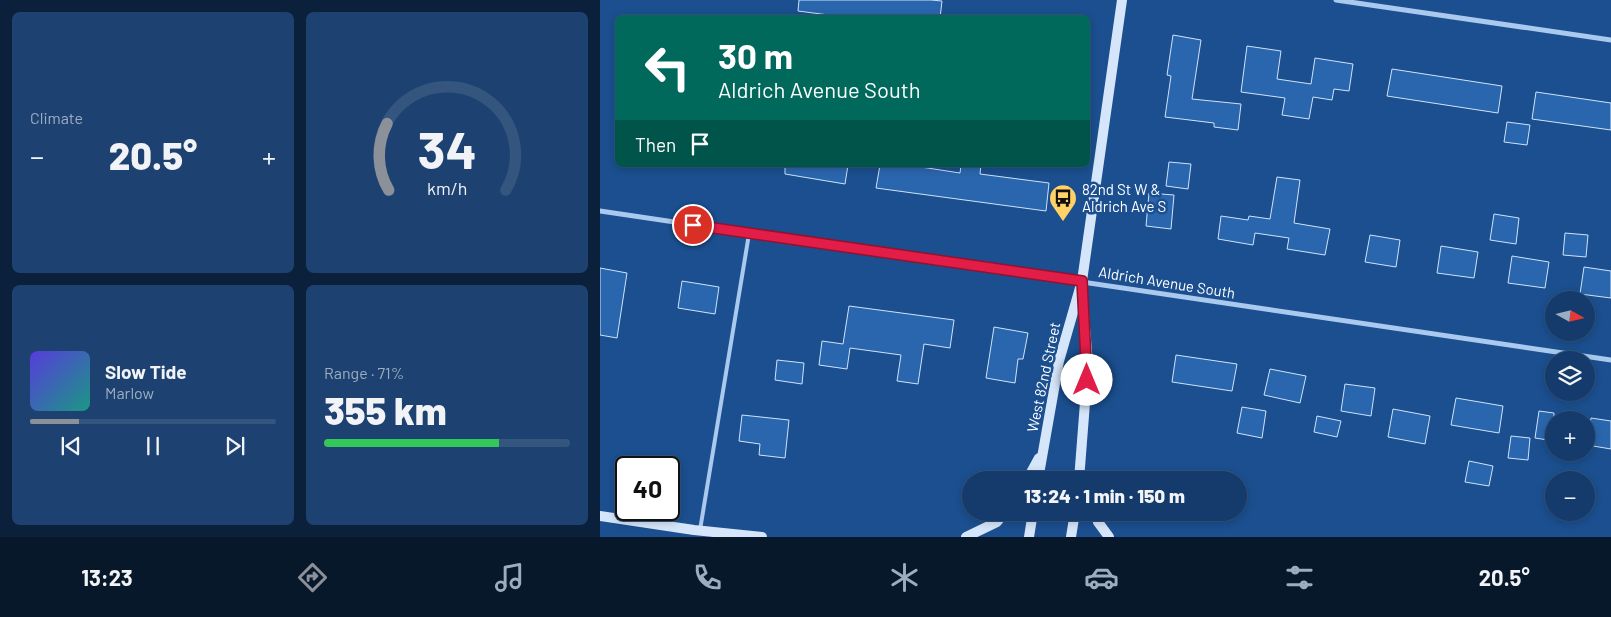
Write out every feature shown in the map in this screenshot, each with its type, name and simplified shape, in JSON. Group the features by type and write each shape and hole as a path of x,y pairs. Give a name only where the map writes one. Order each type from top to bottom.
{"street":[{"name":"West 82nd Street","path":"1040,471 1059,361 1082,281 1122,0"},
{"path":"1336,0 1611,40"},
{"name":"Aldrich Avenue South","path":"600,210 749,234 1082,281 1611,360"},
{"name":"West 82nd Street","path":"1080,471 1088,364 1082,281"},
{"path":"1032,471 1043,450"},
{"path":"1081,467 1082,471"},
{"path":"600,516 762,537"},
{"path":"966,537 998,521"},
{"path":"1029,537 1032,521"},
{"path":"1071,537 1074,521"},
{"path":"1098,521 1109,537"}],"lane":[{"path":"700,530 749,234"}],"building":[{"path":"799,0 942,1 940,15 829,15 798,11"},
{"path":"1173,35 1201,40 1192,99 1241,104 1238,130 1214,127 1214,123 1165,117 1171,76 1167,75"},
{"path":"1247,46 1281,51 1277,79 1311,84 1315,58 1353,64 1349,91 1334,89 1332,100 1313,97 1309,119 1282,115 1285,98 1241,92"},
{"path":"1392,69 1502,86 1498,113 1387,96"},
{"path":"1536,92 1611,103 1611,130 1532,119"},
{"path":"1507,122 1530,125 1527,145 1504,142"},
{"path":"1169,162 1191,164 1188,189 1166,186"},
{"path":"785,167 848,167 845,184 785,174"},
{"path":"880,167 921,167 960,173 961,167 981,167 980,174 1049,183 1046,211 876,188"},
{"path":"1277,177 1300,180 1294,223 1330,229 1325,255 1287,249 1289,238 1255,233 1253,245 1218,239 1221,216 1248,220 1249,216 1270,219"},
{"path":"1149,193 1174,195 1171,229 1146,226"},
{"path":"1494,214 1519,218 1516,244 1490,240"},
{"path":"1565,233 1588,235 1586,257 1563,255"},
{"path":"1370,235 1400,240 1396,267 1365,262"},
{"path":"1441,246 1478,252 1474,278 1437,273"},
{"path":"1512,256 1549,262 1545,288 1508,283"},
{"path":"1584,267 1611,271 1611,298 1595,296 1595,291 1580,291"},
{"path":"600,268 627,273 617,338 600,335"},
{"path":"682,281 719,287 715,314 678,308"},
{"path":"849,306 954,320 950,348 924,344 918,384 897,381 901,355 850,348 847,369 819,365 822,341 843,344"},
{"path":"994,327 1028,333 1023,359 1018,359 1015,383 986,378"},
{"path":"1176,355 1237,364 1232,391 1172,382"},
{"path":"777,360 804,363 802,384 775,380"},
{"path":"1270,369 1306,376 1300,403 1264,395"},
{"path":"1345,384 1375,388 1371,416 1341,411"},
{"path":"1456,398 1503,406 1499,433 1451,425"},
{"path":"1242,407 1266,411 1262,438 1237,433"},
{"path":"1393,409 1430,416 1425,444 1388,437"},
{"path":"1539,411 1545,412 1545,440 1535,438"},
{"path":"742,415 789,420 785,458 759,455 760,444 739,441"},
{"path":"1317,416 1341,421 1337,437 1314,432"},
{"path":"1595,419 1611,421 1611,449 1595,446"},
{"path":"1511,436 1530,438 1528,460 1508,458"},
{"path":"1469,461 1493,466 1489,486 1465,482"}],"place":[{"name":"82nd St W & Aldrich Ave S","path":"1063,222"}],"route":[{"path":"693,225 1082,281 1088,364 1087,380"}]}
